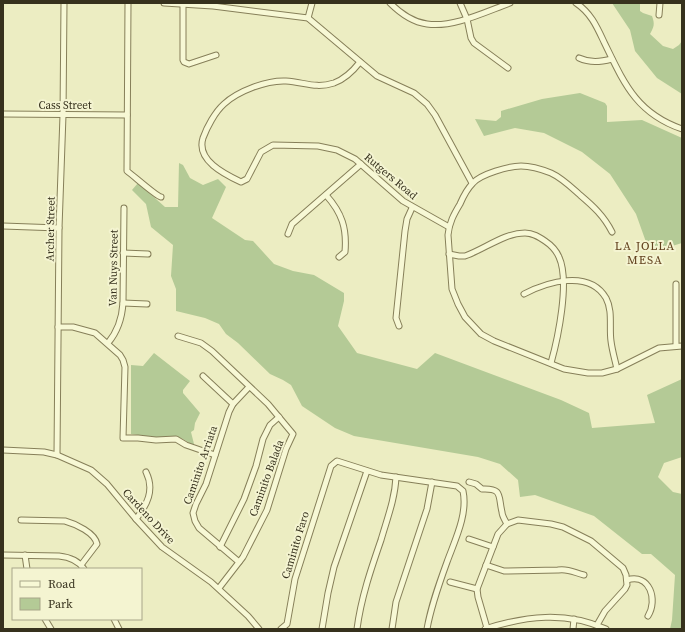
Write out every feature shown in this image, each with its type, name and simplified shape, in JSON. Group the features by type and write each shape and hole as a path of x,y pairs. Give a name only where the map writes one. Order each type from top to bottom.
{"street":[{"name":"Archer Street","path":"57,455 59,228 63,115 64,3"},
{"path":"128,3 127,171 141,181 157,196 161,197"},
{"path":"164,3 183,3 308,18 377,76 414,93 427,104 435,115 472,184"},
{"path":"183,3 184,62 188,64 216,55"},
{"path":"308,18 312,3"},
{"path":"390,3 402,14 414,21 427,24 442,24 467,19 510,3"},
{"path":"460,3 467,19 471,38 474,43 508,68"},
{"path":"576,3 582,7 594,20 626,86 644,107 658,118 682,128"},
{"path":"659,14 660,3"},
{"path":"579,58 587,62 602,62 612,59"},
{"name":"Rutgers Road","path":"360,62 343,79 334,83 316,86 287,81 271,82 239,94 224,104 215,115 204,137 202,145 207,160 225,175 241,182 247,179 261,152 273,145 318,146 337,150 355,159 412,208 449,227"},
{"name":"Cass Street","path":"3,114 127,116"},
{"path":"288,234 292,224 361,164"},
{"path":"612,232 597,210 561,179 537,168 520,166 498,170 476,180 467,190 450,222 448,235 452,289 465,318 481,334 494,341 568,370 588,373 602,373 617,369 659,348 679,346 676,284"},
{"path":"326,195 335,206 343,220 346,235 345,252 339,257"},
{"name":"Van Nuys Street","path":"108,344 118,328 122,318 124,208"},
{"path":"399,326 396,318 405,231 407,219 412,208"},
{"path":"3,226 59,228"},
{"path":"449,254 465,256 514,234 527,233 539,236 551,246 559,257 563,281 562,311 557,344 551,363"},
{"path":"123,253 148,254"},
{"path":"524,294 554,282 563,281 575,280 587,282 596,287 606,298 610,310 611,341 617,369"},
{"path":"123,303 148,304"},
{"path":"58,326 73,327 95,333 120,355 123,360 125,367 123,438 156,440 176,439 186,445 215,455"},
{"path":"178,336 202,343 228,364 279,417 270,425 263,439 256,466 244,499 220,546"},
{"path":"203,376 233,404"},
{"name":"Caminito Arriata","path":"239,562 199,528 195,521 194,513 196,504 206,484 229,412 233,404 249,387"},
{"name":"Caminito Balada","path":"219,588 244,557 267,510 286,449 293,434 279,417"},
{"name":"Cardeno Drive","path":"3,450 44,452 57,455 91,470 107,484 162,547 219,588 248,616 259,629"},
{"name":"Caminito Faro","path":"281,629 287,624 297,572 331,466 337,461 367,471"},
{"path":"322,629 334,567 367,471 457,486 463,491 463,514 434,600 427,629"},
{"path":"136,519 144,509 149,498 150,480 146,472"},
{"path":"357,629 367,581 393,502 396,477"},
{"path":"392,629 396,602 427,509 432,482"},
{"path":"469,482 476,484 482,489 492,489 496,491 501,499 502,513 507,524"},
{"path":"3,555 68,557 83,567 97,544 96,540 90,534 71,522 21,520"},
{"path":"597,625 605,611 625,589 627,580 623,568 590,541 574,532 551,524 518,520 507,524 498,534 477,589 485,628 514,621 547,617 585,620 606,629"},
{"path":"469,539 493,547"},
{"path":"25,556 27,568"},
{"path":"486,565 504,571 566,569 574,573 584,575"},
{"path":"627,580 639,578 648,585 652,594 651,611 648,616"},
{"path":"450,582 477,589"},
{"path":"573,629 574,619"},
{"path":"46,620 51,629"},
{"path":"114,620 119,629"}],"green space":[{"path":"612,3 640,3 640,11 652,16 654,21 650,34 663,46 673,49 682,41 682,94 657,78 635,51 630,30"},
{"path":"580,93 605,103 607,106 607,122 642,120 682,138 682,243 659,250 646,242 636,214 610,174 582,152 544,133 515,128 484,136 475,119 496,121 501,117 501,111 542,99"},
{"path":"179,163 183,165 190,178 203,185 218,179 226,187 212,218 245,240 253,241 274,264 293,271 314,275 344,293 344,301 338,326 357,353 417,369 435,353 561,400 589,413 592,428 655,423 647,395 682,379 682,457 664,463 658,477 673,492 682,494 682,629 670,629 675,575 651,554 642,554 594,516 535,495 520,497 518,480 500,464 478,457 354,436 335,428 302,406 291,385 270,374 238,343 226,334 219,324 205,318 176,311 176,289 171,276 173,245 151,227 146,204 132,190 138,183 165,207 178,207"},
{"path":"154,353 190,381 183,390 183,393 200,413 195,423 194,430 191,432 194,444 175,436 156,438 131,434 131,365 143,366"}],"district":[{"name":"LA JOLLA MESA","path":"645,253"}]}
